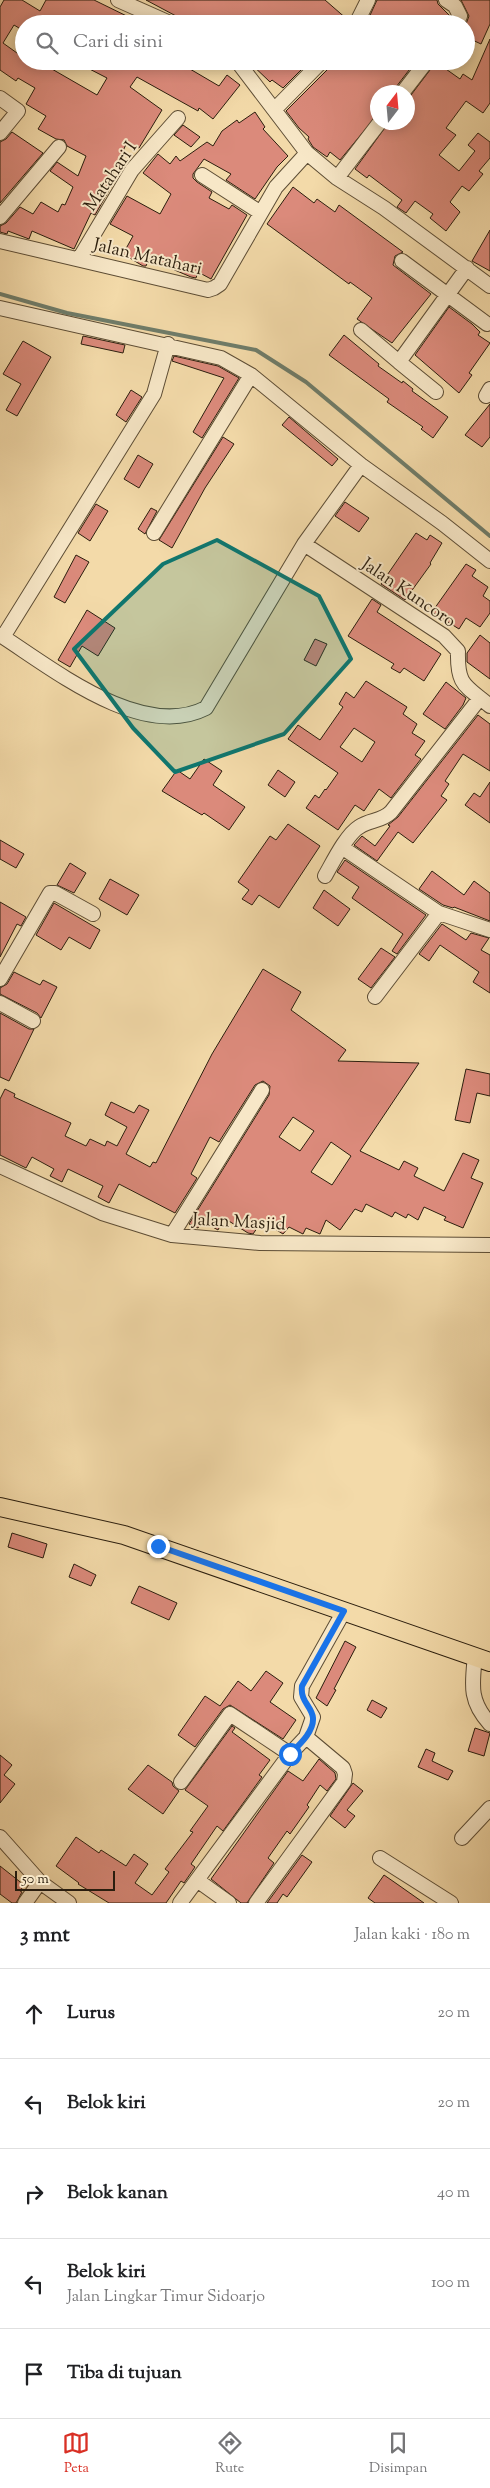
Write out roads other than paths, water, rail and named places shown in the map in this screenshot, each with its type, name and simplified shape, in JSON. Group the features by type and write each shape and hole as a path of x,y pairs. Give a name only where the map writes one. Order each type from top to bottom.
{"main road":[{"path":"0,1507 124,1535 482,1659"}],"street":[{"path":"118,0 152,15"},
{"path":"360,15 368,0"},
{"path":"446,0 455,6 460,15"},
{"path":"244,70 307,153 337,178 384,208 462,274 490,286"},
{"path":"275,109 313,70"},
{"path":"408,85 420,70"},
{"path":"0,98 18,111 0,133"},
{"name":"Matahari I","path":"79,259 132,170 178,118"},
{"path":"337,178 374,130"},
{"path":"0,218 59,147"},
{"name":"Jalan Matahari","path":"0,241 208,290 220,284 276,187 307,153"},
{"path":"202,176 261,213"},
{"path":"402,261 487,324"},
{"path":"398,362 462,274"},
{"path":"0,308 168,344 221,358 251,375 361,465 442,523 490,561"},
{"path":"361,330 436,392"},
{"path":"168,344 154,394 1,636 69,679 124,708 150,716 176,718 194,714 206,708 304,544 361,465"},
{"path":"154,533 251,375"},
{"name":"Jalan Kuncoro","path":"304,544 444,636 458,651 457,674 462,682 485,702"},
{"path":"324,876 353,832 359,826 384,818 391,812 485,702"},
{"path":"343,848 439,913 490,930"},
{"path":"0,979 50,893 55,893 93,914"},
{"path":"376,997 439,913"},
{"path":"0,1003 33,1021"},
{"path":"172,1235 262,1090"},
{"name":"Jalan Masjid","path":"0,1166 102,1213 172,1235 260,1243 490,1245"},
{"path":"180,1903 290,1754 306,1737 313,1717 301,1696 302,1686 344,1611"},
{"path":"482,1659 472,1694 481,1714 490,1724"},
{"path":"181,1782 230,1714 290,1754"},
{"path":"256,1903 341,1788 345,1778 343,1768 306,1737"},
{"path":"462,1838 490,1808"},
{"path":"0,1837 40,1882 70,1903"},
{"path":"380,1858 451,1903"},
{"path":"196,1880 229,1903"},
{"path":"25,1903 40,1882"}],"waterway":[{"path":"0,294 67,313 256,350 306,382 490,536"}]}
